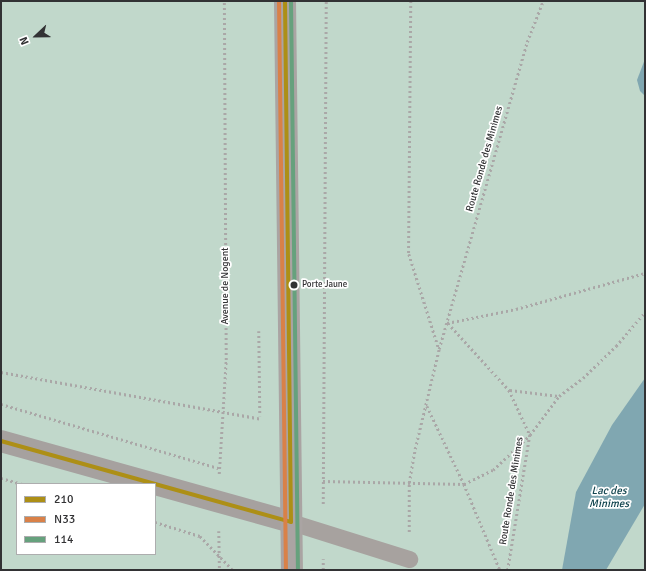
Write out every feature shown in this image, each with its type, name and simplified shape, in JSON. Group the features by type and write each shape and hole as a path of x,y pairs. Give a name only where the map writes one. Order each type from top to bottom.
{"main road":[{"path":"285,1 290,522 292,570"}],"street":[{"path":"1,440 154,483"},
{"path":"156,484 290,522"}],"lane":[{"path":"290,522 409,559"}],"path":[{"name":"Avenue de Nogent","path":"220,570 218,501 226,360 224,1"},
{"path":"324,532 326,1"},
{"path":"411,1 409,254 439,349"},
{"name":"Route Ronde des Minimes","path":"409,559 409,483 414,449 426,406 439,349 527,42 543,1"},
{"path":"447,323 516,309 645,273"},
{"path":"323,481 464,484 493,470 530,435 558,396 583,378 616,346 645,312"},
{"name":"Route Ronde des Minimes","path":"447,323 509,390 530,435 508,570"},
{"path":"1,372 222,412"},
{"path":"509,390 558,396"},
{"path":"1,404 219,468"},
{"path":"426,406 464,484 500,570"},
{"path":"1,478 18,483"},
{"path":"156,522 200,536 219,558 233,570"}],"green space":[{"path":"1,1 645,1 645,570 1,570"}],"water":[{"path":"645,59 645,96 640,91 637,80"},
{"name":"Lac des Minimes","path":"645,378 645,504 606,570 562,570 576,492 612,425"}],"transit line":[{"name":"N33","path":"279,1 286,570"},
{"name":"210","path":"285,1 291,522"},
{"name":"114","path":"291,1 298,570"},
{"name":"210","path":"1,441 151,483"},
{"name":"210","path":"156,484 291,522"}],"place":[{"name":"Porte Jaune","path":"294,285"}]}
